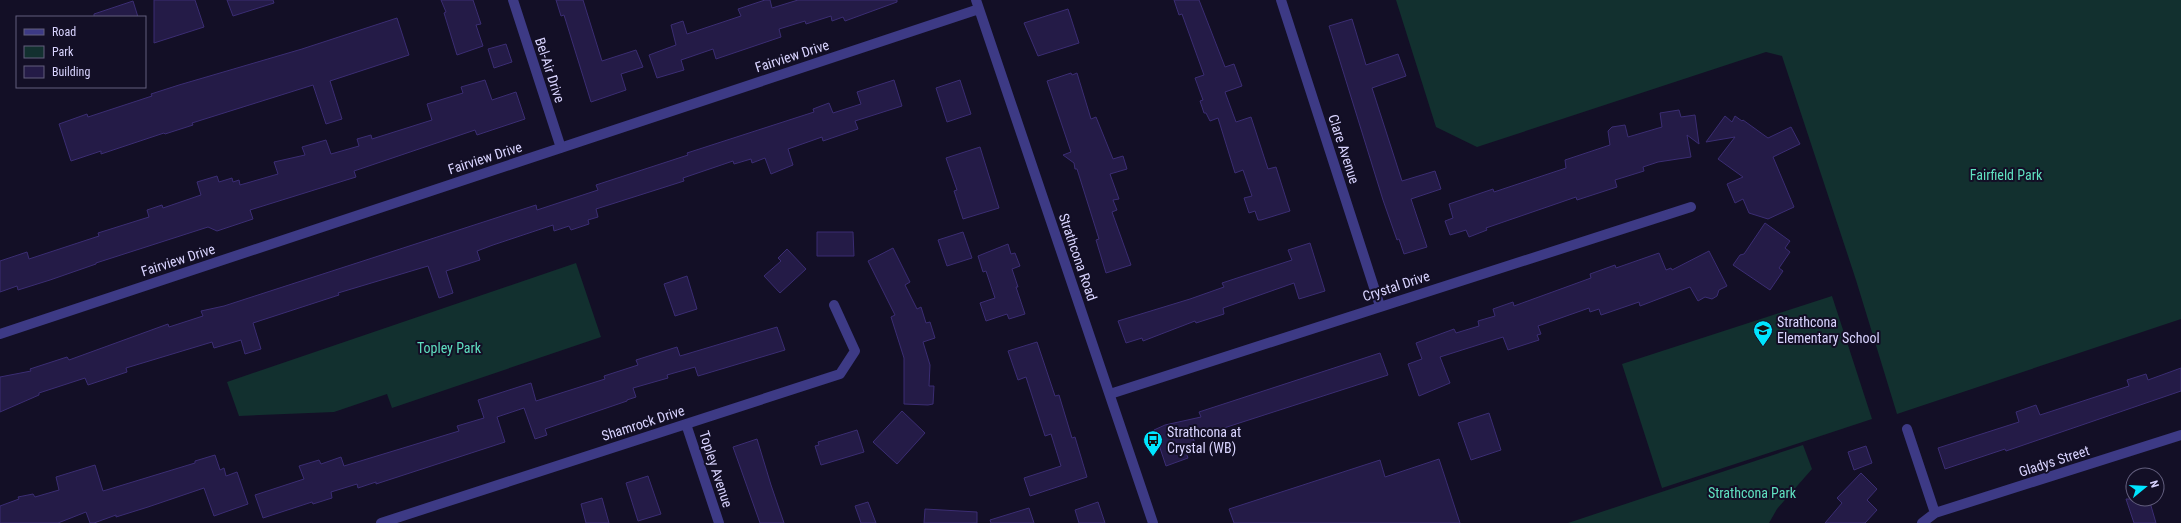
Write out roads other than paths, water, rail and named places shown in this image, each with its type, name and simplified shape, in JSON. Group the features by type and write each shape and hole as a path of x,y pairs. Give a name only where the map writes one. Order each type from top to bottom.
{"street":[{"name":"Bel-Air Drive","path":"512,0 561,148"},
{"name":"Clare Avenue","path":"1281,0 1380,306"},
{"name":"Fairview Drive","path":"0,334 561,148 977,4"},
{"name":"Strathcona Road","path":"977,4 1153,523"},
{"name":"Crystal Drive","path":"1110,394 1691,207"},
{"name":"Shamrock Drive","path":"381,523 840,374 855,351 834,305"},
{"name":"Topley Avenue","path":"686,424 719,523"},
{"path":"1907,430 1935,513 1922,523"},
{"name":"Gladys Street","path":"1935,513 2181,437"}],"place":[{"name":"Strathcona Elementary School","path":"1763,347"},
{"name":"Strathcona at Crystal (WB)","path":"1153,457"}],"park label":[{"name":"Fairfield Park","path":"2006,175"},
{"name":"Topley Park","path":"449,348"},
{"name":"Strathcona Park","path":"1752,493"}]}
